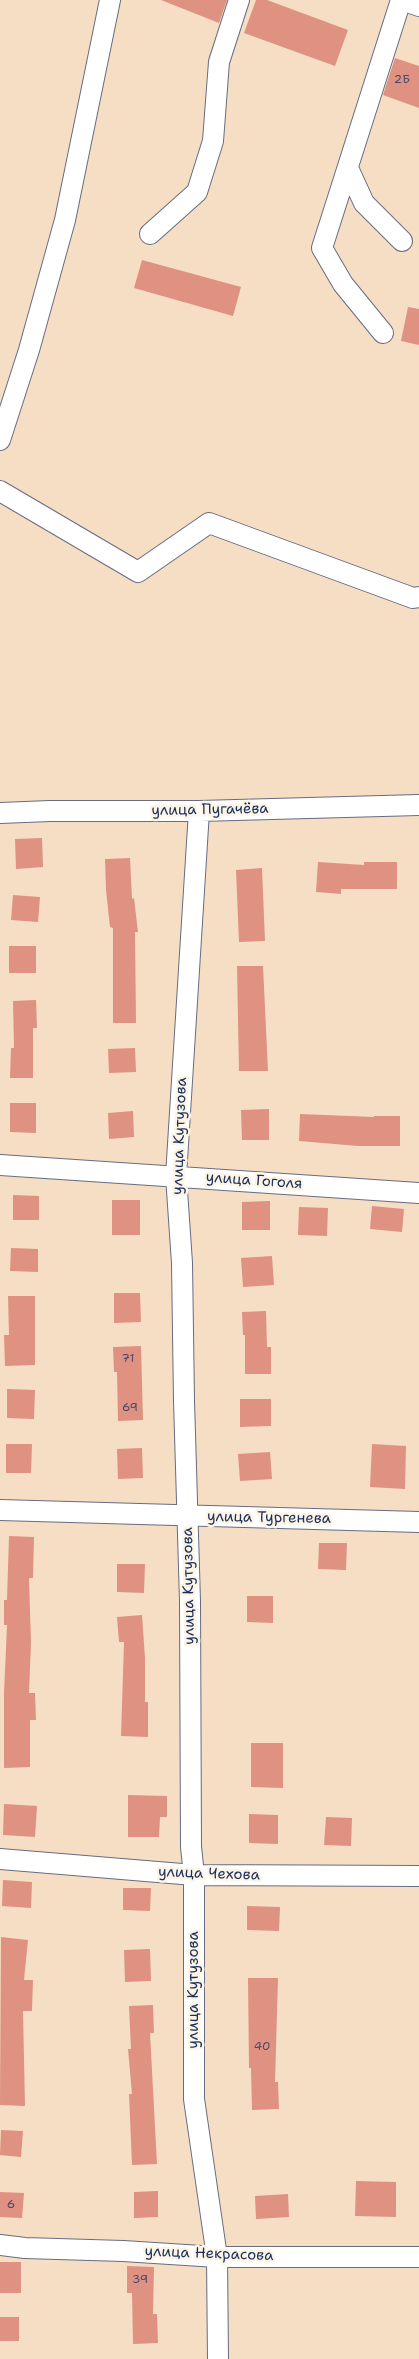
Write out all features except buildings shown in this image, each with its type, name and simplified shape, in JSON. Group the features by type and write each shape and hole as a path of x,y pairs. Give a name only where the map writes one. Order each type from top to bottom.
{"street":[{"path":"0,440 29,350 65,220 110,0"},
{"path":"150,234 197,192 213,141 219,62 239,0"},
{"path":"383,333 343,284 322,248 401,0 419,6"},
{"path":"348,168 364,204 402,241"},
{"path":"0,491 138,572 209,523 413,598 419,597"},
{"name":"улица Пугачёва","path":"0,813 50,811 199,812 419,805"},
{"name":"улица Кутузова","path":"199,812 176,1176 182,1263 188,1517 191,1847 194,1876 194,2099 217,2257 218,2359"},
{"name":"улица Гоголя","path":"0,1165 419,1192"},
{"name":"улица Тургенева","path":"0,1510 188,1517 419,1522"},
{"name":"улица Чехова","path":"0,1859 194,1876 419,1876"},
{"name":"улица Некрасова","path":"0,2245 26,2248 123,2251 217,2257 419,2257"}]}
